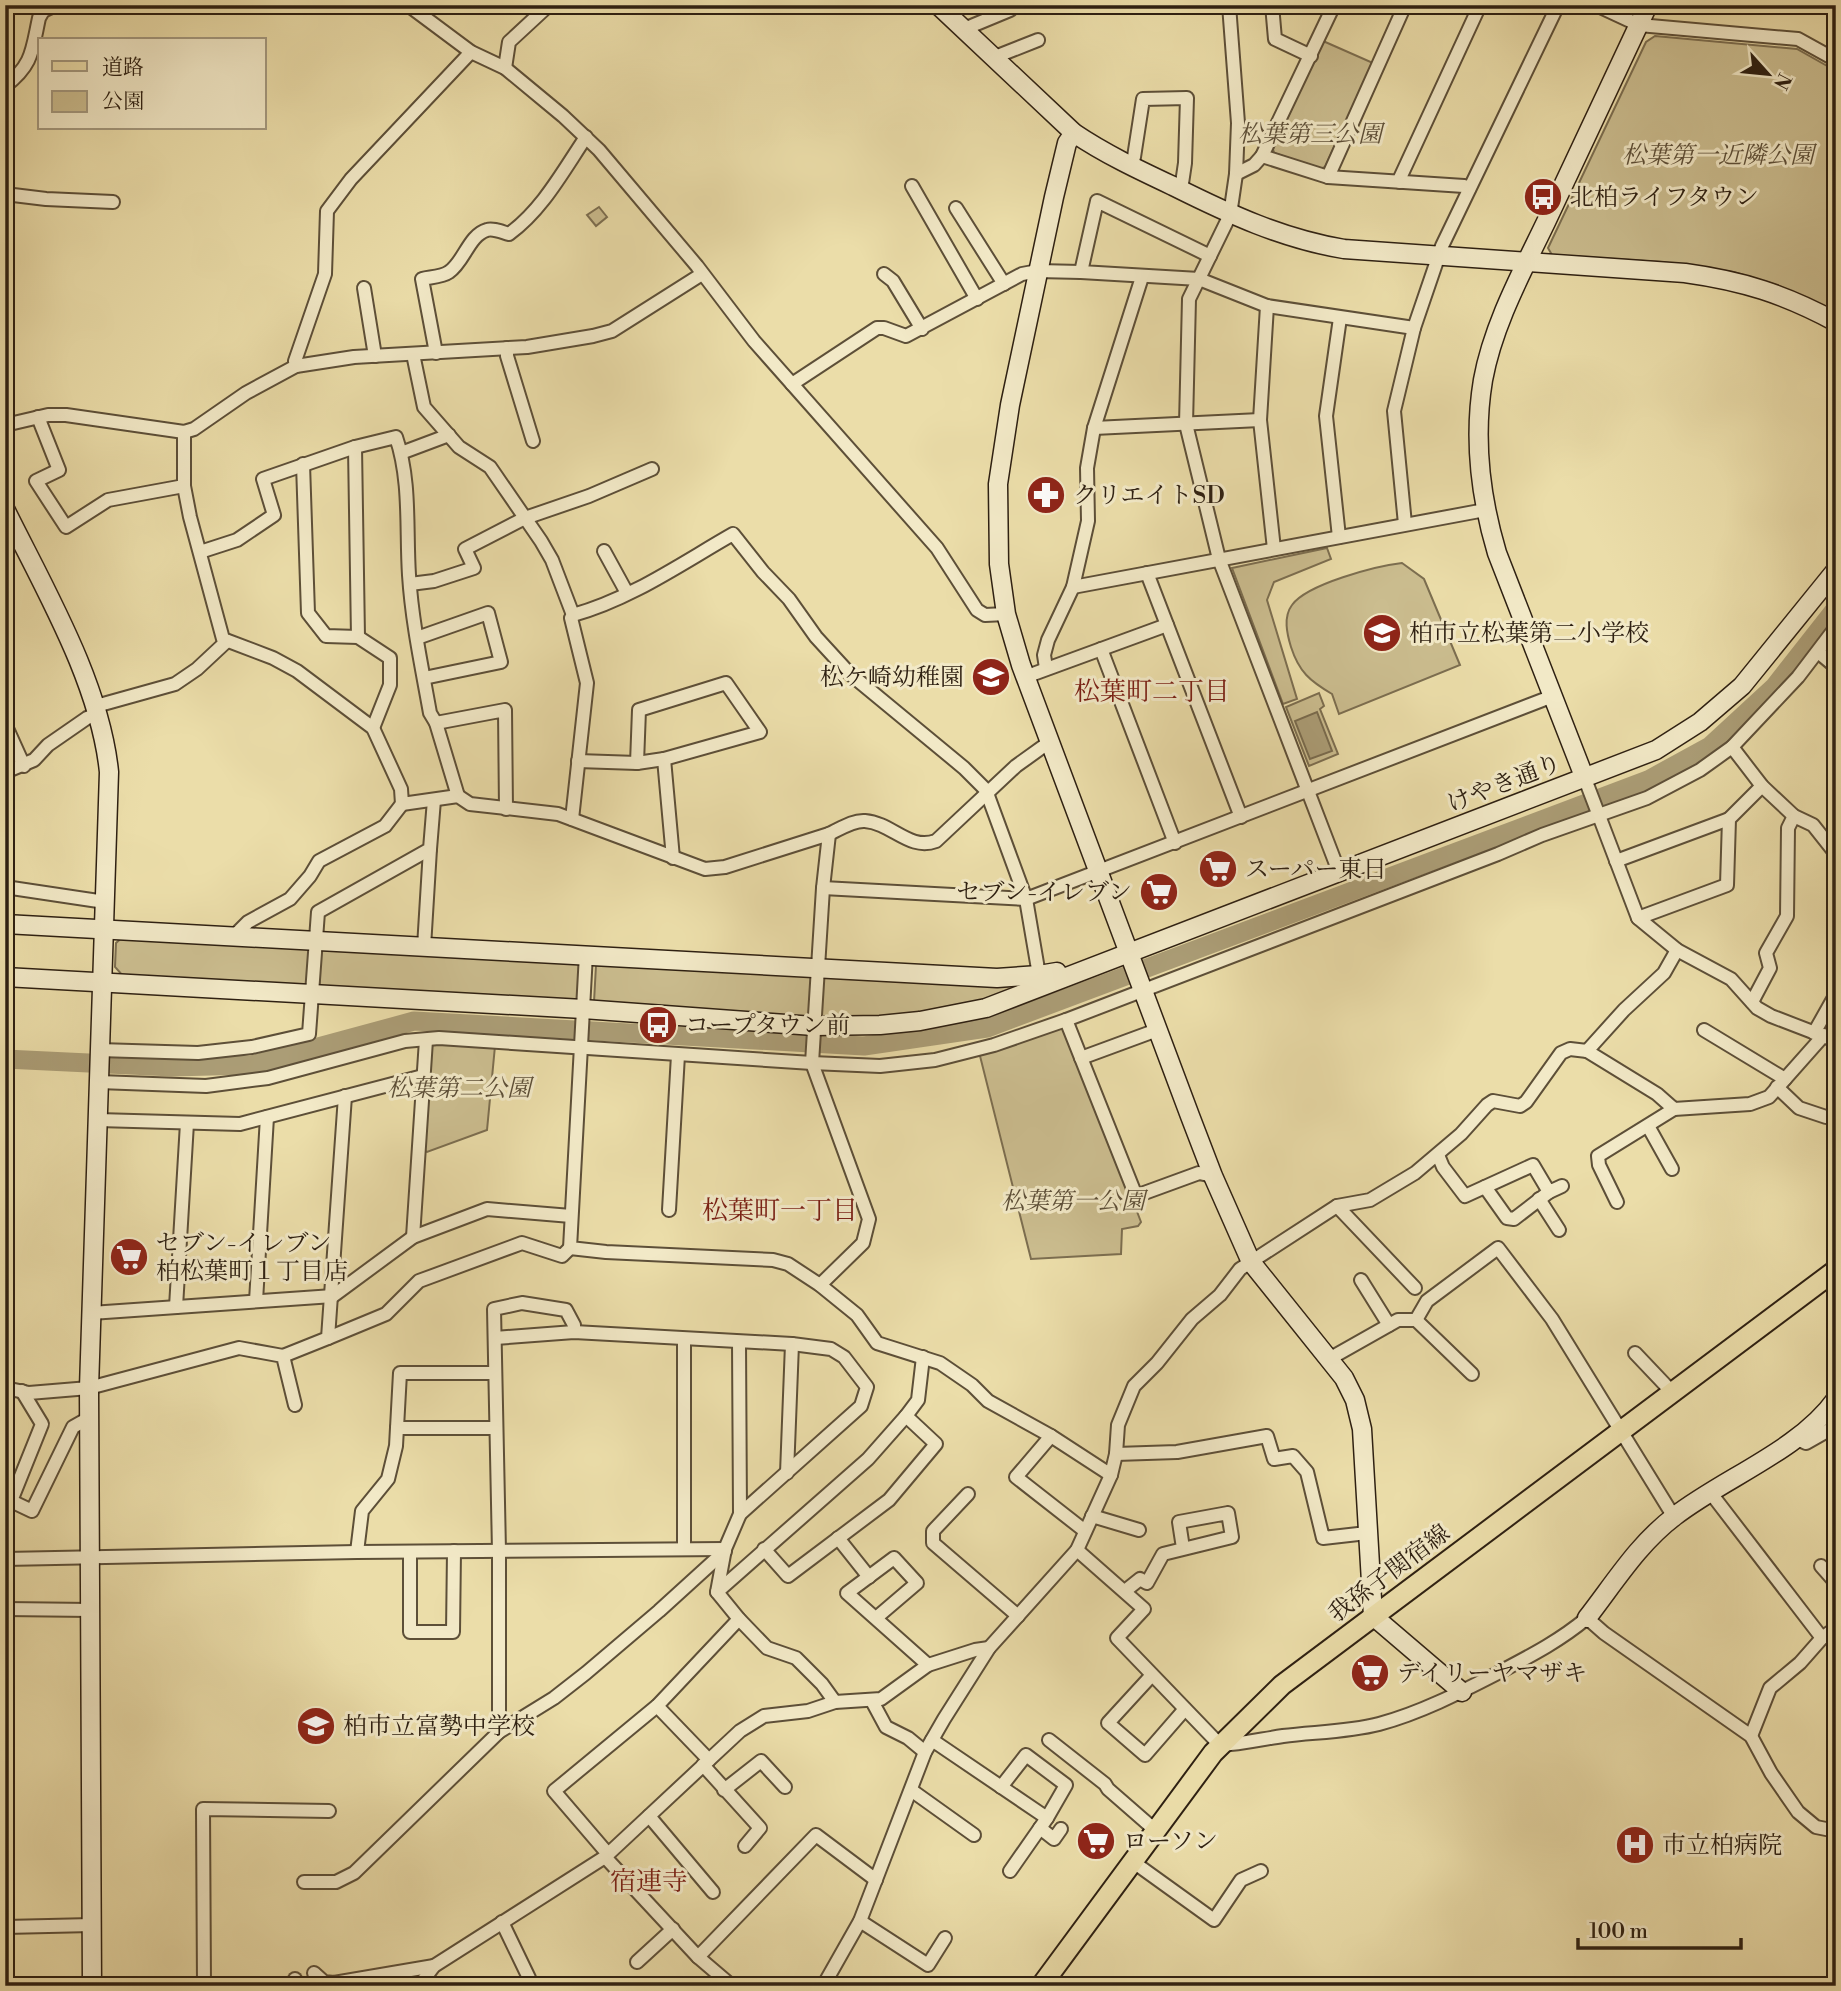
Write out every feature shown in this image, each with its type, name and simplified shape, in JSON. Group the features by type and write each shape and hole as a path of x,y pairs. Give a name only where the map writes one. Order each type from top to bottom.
{"main road":[{"name":"我孫子関宿線","path":"1041,1986 1220,1745 1282,1685 1836,1270"}],"street":[{"path":"5,86 27,65 43,11 56,5"},
{"path":"408,5 471,52 505,68 586,137 646,205 754,341 937,548 977,610 981,614 992,616 1006,614"},
{"path":"489,60 549,5"},
{"path":"938,5 1074,133 1098,150 1230,215 1261,227 1318,245 1685,273 1742,282 1798,303 1836,322"},
{"path":"1228,5 1238,123 1236,174 1230,215 1189,299 1186,424 1219,559 1339,872"},
{"path":"1272,5 1275,39 1311,56"},
{"path":"1236,174 1254,165 1262,156 1334,5"},
{"path":"1328,177 1405,5"},
{"path":"1400,182 1480,5"},
{"path":"1405,524 1394,411 1414,328 1438,256 1558,5"},
{"path":"1596,5 1639,25 1798,39 1836,60"},
{"path":"1648,5 1527,262 1499,328 1484,378 1478,434 1479,471 1485,510 1497,553 1638,918 1677,950 1731,979 1752,1002 1771,1016 1824,1036"},
{"path":"965,32 969,27 1008,7"},
{"path":"995,60 1000,55 1038,40"},
{"path":"505,68 509,42"},
{"path":"296,366 295,362 325,274 327,211 351,178 471,52"},
{"path":"1130,166 1134,158 1143,99 1186,98 1185,163 1181,190"},
{"path":"1074,133 1067,143 1038,271 1010,405 998,484 999,564 1006,614 1048,743 1213,1176 1251,1262 1329,1359 1351,1391 1362,1429 1373,1616 1462,1692"},
{"path":"436,354 422,279 448,273 485,230 509,234 516,228 553,188 586,137"},
{"path":"1262,156 1328,177 1464,186 1469,189"},
{"path":"912,186 977,299"},
{"path":"5,194 113,202"},
{"path":"1081,272 1097,201 1210,256"},
{"path":"956,208 1004,284"},
{"path":"792,384 877,328 906,336 1022,274 1038,271 1199,279 1268,306 1414,328"},
{"path":"5,425 38,417 66,415 184,432 194,429 246,393 296,366 375,356 527,347 612,331 702,274"},
{"path":"884,274 892,281 922,329"},
{"path":"1046,668 1044,655 1048,640 1073,587 1088,521 1087,468 1094,428 1142,277"},
{"path":"364,288 375,356"},
{"path":"1268,306 1260,420 1274,549"},
{"path":"1339,537 1326,416 1340,318"},
{"path":"507,348 507,356 533,441"},
{"path":"413,354 424,407 459,447 490,467 552,560 573,615 571,618 587,683 572,819"},
{"path":"38,417 59,470 36,481 66,527 108,500 184,486"},
{"path":"1094,428 1260,420"},
{"path":"184,432 184,486 223,639 273,658 297,671 373,728 401,789 402,804 385,826 319,861 290,899 248,922 233,937"},
{"path":"401,453 449,435"},
{"path":"200,552 237,540 274,515 263,479 355,447 396,437 406,478 410,584 417,639 430,713 436,723 458,796 470,804 558,814 705,869 725,867 863,821 878,824 924,845 936,841 1016,766 1048,743"},
{"path":"355,447 358,637"},
{"path":"303,464 308,613 326,636 358,637 390,658 390,685 373,728"},
{"path":"410,584 434,581 474,568 465,549 525,517 589,496 652,469"},
{"path":"5,509 60,623 97,709 109,772 89,1388 92,1986"},
{"path":"1073,587 1485,510"},
{"path":"573,615 668,573 733,534 789,599 816,637 849,673 964,768 987,792 1026,899 1039,975"},
{"path":"604,551 627,593"},
{"name":"けやき通り","path":"1131,959 1339,872 1587,785 1657,750 1724,703 1760,665 1836,570"},
{"path":"1147,573 1241,817"},
{"path":"417,639 488,613 501,662 424,678"},
{"path":"1025,677 1167,625"},
{"path":"99,1079 206,1086 256,1080 405,1041 439,1038 880,1066 934,1060 994,1045 1066,1020 1598,811 1647,798 1674,786 1732,747 1798,677 1836,626"},
{"path":"5,772 34,760 48,745 97,709 175,684 197,670 227,641"},
{"path":"1101,649 1175,843"},
{"path":"1818,652 1836,667"},
{"path":"578,761 637,763 664,759 760,732 726,683 639,709 637,763"},
{"path":"823,888 1026,899 1553,696"},
{"path":"436,723 505,710 506,809"},
{"path":"5,724 24,766"},
{"path":"1732,747 1762,786 1794,816 1813,825 1833,847"},
{"path":"664,759 673,858"},
{"path":"1616,861 1729,819 1762,786"},
{"path":"402,804 458,796"},
{"path":"424,947 434,800"},
{"path":"1752,1002 1770,968 1766,953 1787,916 1788,828 1794,816"},
{"path":"1638,918 1727,885 1729,819"},
{"path":"820,1285 863,1243 869,1219 812,1060 829,834"},
{"path":"99,1053 198,1053 252,1047 309,1034 318,912 430,849"},
{"path":"5,887 105,902"},
{"path":"5,924 997,978 1039,975 1131,959"},
{"path":"1587,1051 1624,1010 1664,973 1677,950"},
{"path":"5,1388 22,1391 89,1388 239,1348 283,1356 386,1314 419,1281 522,1243 562,1256 570,1248 586,954"},
{"path":"5,976 312,994 813,1031 940,1018 974,1010 1131,959"},
{"path":"1617,1202 1599,1165 1598,1156 1674,1109 1750,1104 1769,1097 1824,1036 1836,994"},
{"path":"1066,1020 1136,1196 1199,1173 1213,1176"},
{"path":"1081,1058 1157,1030"},
{"path":"1704,1030 1781,1083 1799,1108 1826,1117"},
{"path":"413,1237 426,1040"},
{"path":"826,1984 860,1922 925,1752 989,1648 1077,1550 1111,1475 1118,1425 1134,1386 1157,1363 1192,1319 1215,1301 1233,1276 1337,1206 1370,1200 1415,1173 1461,1135 1493,1101 1520,1106 1526,1102 1562,1054 1570,1049 1587,1051 1657,1094 1674,1109"},
{"path":"669,1210 678,1055"},
{"path":"98,1120 240,1124 423,1076"},
{"path":"328,1338 345,1096"},
{"path":"257,1301 267,1116"},
{"path":"176,1307 187,1123"},
{"path":"1648,1126 1672,1169"},
{"path":"1438,1155 1443,1167 1465,1196 1533,1165 1550,1192 1559,1230"},
{"path":"1485,1186 1507,1218 1514,1219 1550,1192"},
{"path":"1337,1206 1415,1288"},
{"path":"91,1313 333,1296 413,1237 487,1209 571,1216"},
{"path":"570,1248 773,1260 788,1264 820,1285 857,1315 877,1343 940,1363 972,1385 988,1401 1051,1436 1111,1475"},
{"path":"1416,1320 1427,1301 1498,1248 1552,1318 1674,1517"},
{"path":"1361,1280 1389,1325"},
{"path":"499,1732 499,1551 494,1309 522,1303 566,1310 574,1325 574,1332"},
{"path":"1329,1359 1398,1320 1416,1320 1472,1374"},
{"path":"495,1338 574,1332 792,1344 831,1349 844,1357 867,1387 861,1406 740,1514"},
{"path":"684,1339 684,1549"},
{"path":"739,1342 740,1514 725,1550 717,1592 767,1648 796,1658 822,1684 835,1703"},
{"path":"787,1473 792,1344"},
{"path":"1635,1353 1672,1392"},
{"path":"283,1356 295,1405"},
{"path":"717,1592 868,1459 906,1416 918,1399 923,1357"},
{"path":"357,1552 362,1511 388,1479 396,1446 400,1373 495,1373"},
{"path":"22,1391 42,1424 11,1501 32,1511 74,1427 89,1418"},
{"path":"1077,1550 1144,1609 1118,1638 1220,1745 1378,1724 1417,1712 1462,1692 1560,1640 1587,1618 1643,1543 1710,1492 1795,1438 1820,1419 1836,1399"},
{"path":"764,1549 788,1576 889,1500 936,1444 906,1416"},
{"path":"1795,1438 1806,1443 1836,1426"},
{"path":"397,1428 496,1428"},
{"path":"1051,1436 1016,1477 1085,1531"},
{"path":"1116,1454 1177,1452 1267,1436 1274,1459 1293,1456 1307,1472 1323,1538 1367,1533"},
{"path":"1710,1492 1822,1638"},
{"path":"968,1494 933,1531 933,1543 1018,1616"},
{"path":"1092,1516 1139,1530"},
{"path":"838,1538 869,1577"},
{"path":"1125,1591 1140,1579 1147,1583 1163,1554 1183,1548"},
{"path":"5,1559 357,1552 725,1550"},
{"path":"304,1882 336,1882 354,1873 499,1732 554,1698 586,1673 725,1550"},
{"path":"410,1552 410,1632 453,1632 454,1551"},
{"path":"876,1618 917,1583 894,1558 848,1593 928,1665"},
{"path":"1821,1566 1836,1583"},
{"path":"5,1609 91,1610"},
{"path":"1587,1618 1604,1633 1751,1736 1771,1773 1798,1812 1816,1827 1836,1831"},
{"path":"732,1986 698,1957 673,1930 606,1856 554,1791 657,1706 739,1619"},
{"path":"1751,1736 1770,1689 1800,1663 1822,1638 1836,1628"},
{"path":"419,1986 434,1966 606,1856 740,1731 764,1716 808,1711 835,1703 872,1701 890,1694 928,1665 989,1648"},
{"path":"1152,1675 1108,1723 1146,1755 1185,1709"},
{"path":"872,1701 886,1727 908,1738 925,1752"},
{"path":"657,1706 706,1763 724,1790 760,1828 744,1846"},
{"path":"932,1740 1001,1787 1043,1823 1054,1839 1061,1829"},
{"path":"1049,1740 1105,1784 1155,1830"},
{"path":"1001,1787 1026,1755 1066,1785 1010,1871"},
{"path":"724,1790 761,1760 785,1787"},
{"path":"911,1790 974,1835"},
{"path":"204,1986 203,1809 329,1811"},
{"path":"649,1816 713,1892"},
{"path":"698,1957 816,1835 876,1880"},
{"path":"1132,1861 1214,1920 1241,1880 1261,1871"},
{"path":"502,1922 529,1978"},
{"path":"860,1922 929,1965 945,1938"},
{"path":"5,1927 92,1925"},
{"path":"637,1962 673,1930"},
{"path":"314,1973 324,1982 334,1983 434,1966"}],"green space":[{"name":"松葉第一近隣公園","path":"1655,36 1797,49 1836,71 1836,312 1779,286 1734,272 1662,262 1552,255 1548,248 1646,42"},
{"name":"松葉第三公園","path":"1323,41 1373,63 1325,167 1320,169 1274,153 1273,149"},
{"path":"599,207 607,217 596,226 587,215"},
{"path":"1327,548 1331,559 1274,582 1267,600 1297,699 1283,704 1232,568"},
{"path":"1402,563 1424,579 1460,665 1339,714 1332,694 1311,680 1298,663 1287,631 1289,610 1300,597 1327,583 1360,572"},
{"path":"1319,693 1324,706 1320,709 1338,754 1309,766 1286,707"},
{"path":"126,934 311,948 309,985 305,988 124,977 115,967 116,943"},
{"path":"321,949 580,963 578,1002 322,989 319,986"},
{"path":"596,965 812,976 810,1016 806,1019 594,1002"},
{"path":"823,976 1029,981 1031,987 939,1013 823,1020 820,1017"},
{"name":"松葉第一公園","path":"1065,1024 1141,1222 1138,1226 1122,1229 1121,1254 1031,1259 979,1052"},
{"name":"松葉第二公園","path":"430,1042 495,1046 487,1130 427,1152 423,1150"}],"shaded area":[{"path":"1317,712 1332,751 1310,759 1295,721"}],"waterway":[{"path":"5,1059 172,1067 252,1065 414,1021 864,1046 987,1028 1648,780 1710,746 1774,687 1836,608"}],"place":[{"name":"北柏ライフタウン","path":"1543,197"},
{"name":"クリエイトSD","path":"1046,495"},
{"name":"柏市立松葉第二小学校","path":"1382,633"},
{"name":"松ケ崎幼稚園","path":"991,677"},
{"name":"スーパー東日","path":"1218,869"},
{"name":"セブン-イレブン","path":"1159,892"},
{"name":"コープタウン前","path":"658,1025"},
{"name":"セブン-イレブン 柏松葉町１丁目店","path":"129,1257"},
{"name":"デイリーヤマザキ","path":"1370,1673"},
{"name":"柏市立富勢中学校","path":"316,1726"},
{"name":"ローソン","path":"1096,1841"},
{"name":"市立柏病院","path":"1635,1845"}],"district":[{"name":"松葉町二丁目","path":"1152,691"},
{"name":"松葉町一丁目","path":"780,1210"},
{"name":"宿連寺","path":"649,1881"}]}
